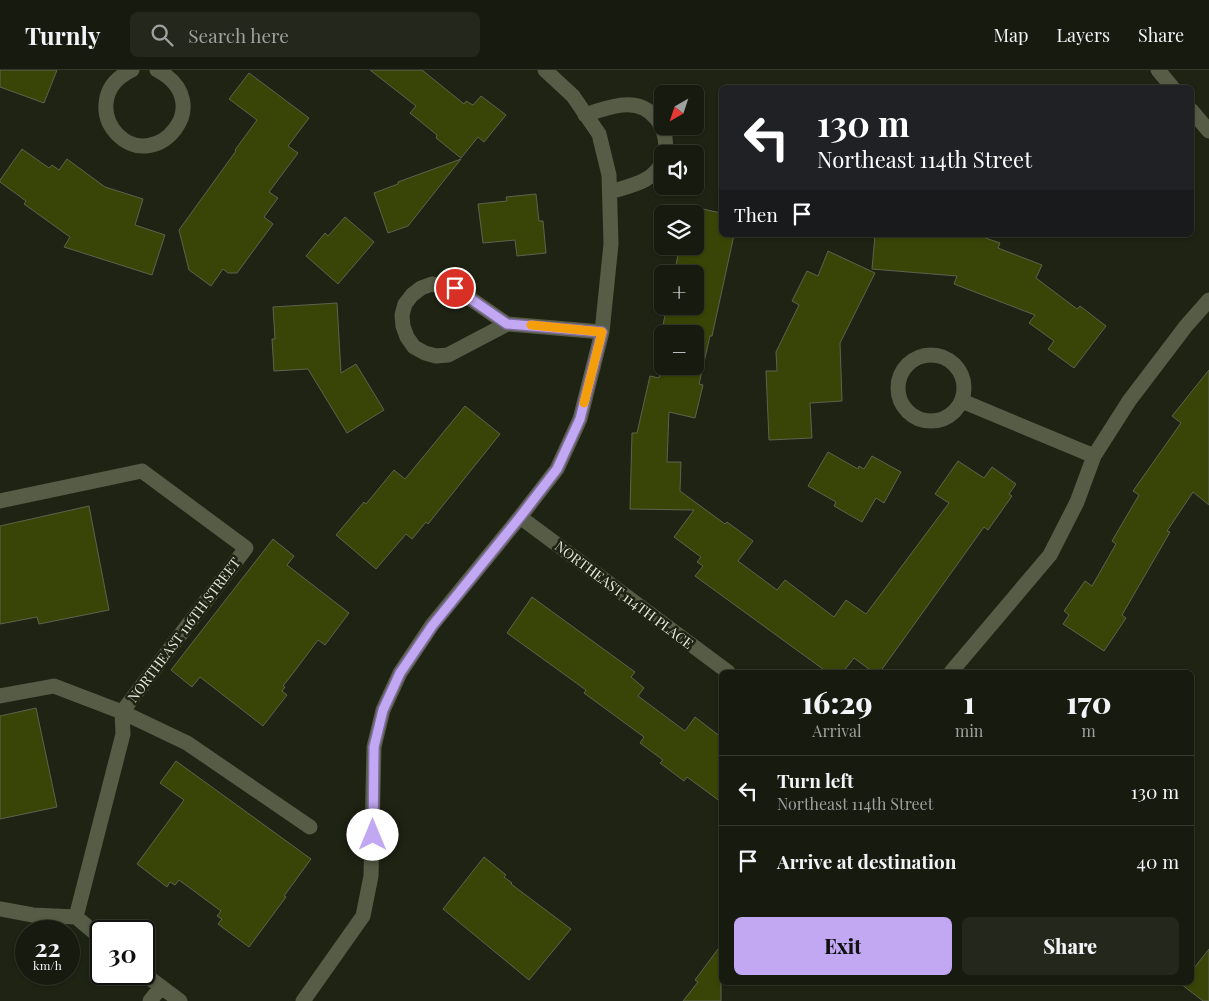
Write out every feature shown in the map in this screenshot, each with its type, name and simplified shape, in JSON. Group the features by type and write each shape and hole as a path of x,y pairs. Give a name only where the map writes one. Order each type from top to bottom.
{"street":[{"path":"132,70 122,74 113,83 108,93 107,118 112,129 121,138 131,144 144,146 156,144 167,139 176,130 181,120 184,108 182,96 177,84 166,72"},
{"path":"303,1001 363,916 371,876 374,747 383,710 400,673 432,626 557,469 580,419 602,332 611,244 609,175 599,134 573,96 545,70"},
{"path":"1158,70 1170,85"},
{"path":"585,115 623,104 634,105 654,115 665,133 667,145"},
{"path":"1194,114 1209,131"},
{"path":"610,192 645,180 654,174"},
{"path":"507,324 448,355 436,356 424,353 414,347 404,332 402,315 412,295 421,288 432,284 455,288 507,324 602,332"},
{"path":"953,670 1050,555 1077,502 1094,456 1129,401 1186,326 1209,300"},
{"path":"927,355 944,357 958,367 963,378 965,389 962,401 956,411 947,418 935,422 919,418 904,409 899,398 897,386 900,375 906,365 916,358 927,355"},
{"path":"962,401 1094,456"},
{"name":"NORTHEAST 116TH STREET","path":"0,501 142,471 246,548 122,712 123,734 76,917"},
{"name":"NORTHEAST 114TH PLACE","path":"520,517 725,670"},
{"path":"0,696 54,686 122,712 187,744 310,828"},
{"path":"0,909 33,914 76,917 90,929"},
{"path":"155,982 180,1001"},
{"path":"150,1001 161,987"}],"building":[{"path":"0,70 57,70 44,103 0,87"},
{"path":"370,70 422,70 464,104 466,101 473,105 481,96 506,115 484,142 478,137 461,158 436,138 437,135 410,113 416,106"},
{"path":"249,73 309,118 288,146 298,153 269,192 278,198 264,217 273,224 237,273 228,273 223,269 211,286 189,270 179,230 257,120 229,99"},
{"path":"22,149 49,168 52,165 59,170 67,159 105,187 143,199 135,225 165,235 152,275 64,247 70,237 24,204 26,201 0,182"},
{"path":"461,159 408,226 388,233 374,193 398,184 398,182"},
{"path":"536,194 539,221 543,221 546,253 517,256 515,240 483,243 478,204 507,201 506,197"},
{"path":"704,209 719,213 719,237 734,237 712,336 710,336 704,362 704,325 663,325 665,315 704,315 704,265 676,265 678,255 704,255"},
{"path":"345,217 374,242 338,284 306,256 325,233 328,236"},
{"path":"875,237 983,237 1000,243 998,248 1042,265 1036,278 1077,309 1080,306 1106,326 1074,368 1048,349 1054,341 1029,323 1035,315 954,284 957,276 872,269"},
{"path":"828,251 875,273 840,343 842,401 810,403 812,438 769,440 766,371 777,371 776,352 799,305 792,301 807,271 818,276"},
{"path":"337,303 341,373 356,364 384,410 347,433 308,369 274,371 273,307"},
{"path":"1209,370 1209,505 1193,492 1167,531 1170,532 1122,615 1126,618 1104,651 1063,624 1069,615 1064,611 1085,581 1092,586 1116,544 1112,541 1139,495 1133,491 1181,423 1172,416"},
{"path":"660,375 701,375 699,384 703,385 695,418 669,412 667,462 681,462 680,491 725,524 727,522 753,541 738,561 777,590 785,580 834,617 846,600 866,614 949,503 935,494 958,461 984,478 992,467 1016,484 1009,494 1012,496 988,530 984,527 881,670 870,670 854,658 845,670 824,670 695,576 703,566 697,562 701,557 674,537 694,510 630,509 632,433 637,433 650,376 659,378"},
{"path":"465,406 500,434 428,524 426,522 412,539 406,534 376,569 336,535 364,502 366,504 394,470 405,479"},
{"path":"828,452 858,469 859,466 864,469 872,456 901,472 884,503 876,498 862,522 834,506 836,502 808,486"},
{"path":"89,506 109,610 39,624 37,617 0,624 0,526"},
{"path":"273,539 294,556 287,565 349,613 325,645 318,640 283,686 285,687 282,691 287,695 263,726 200,677 192,687 171,670"},
{"path":"532,597 635,672 631,677 644,688 638,696 685,731 695,717 719,735 719,801 687,777 684,781 660,763 663,760 640,743 644,737 584,693 586,690 507,633"},
{"path":"36,708 57,807 0,819 0,716"},
{"path":"176,761 311,859 249,947 218,924 222,919 217,916 221,911 179,880 175,885 170,882 167,887 137,864 184,800 160,783"},
{"path":"484,857 506,875 504,877 511,884 571,929 529,980 443,909"},
{"path":"719,948 721,1001 683,1001 698,982 695,980"},
{"path":"1209,949 1209,1001 1203,1001 1182,985 1194,985 1194,968"}],"slow traffic":[{"path":"531,325 602,332 584,403"}],"route":[{"path":"373,835 374,747 383,710 400,673 432,626 557,469 580,419 602,332 507,324 455,288"}]}
